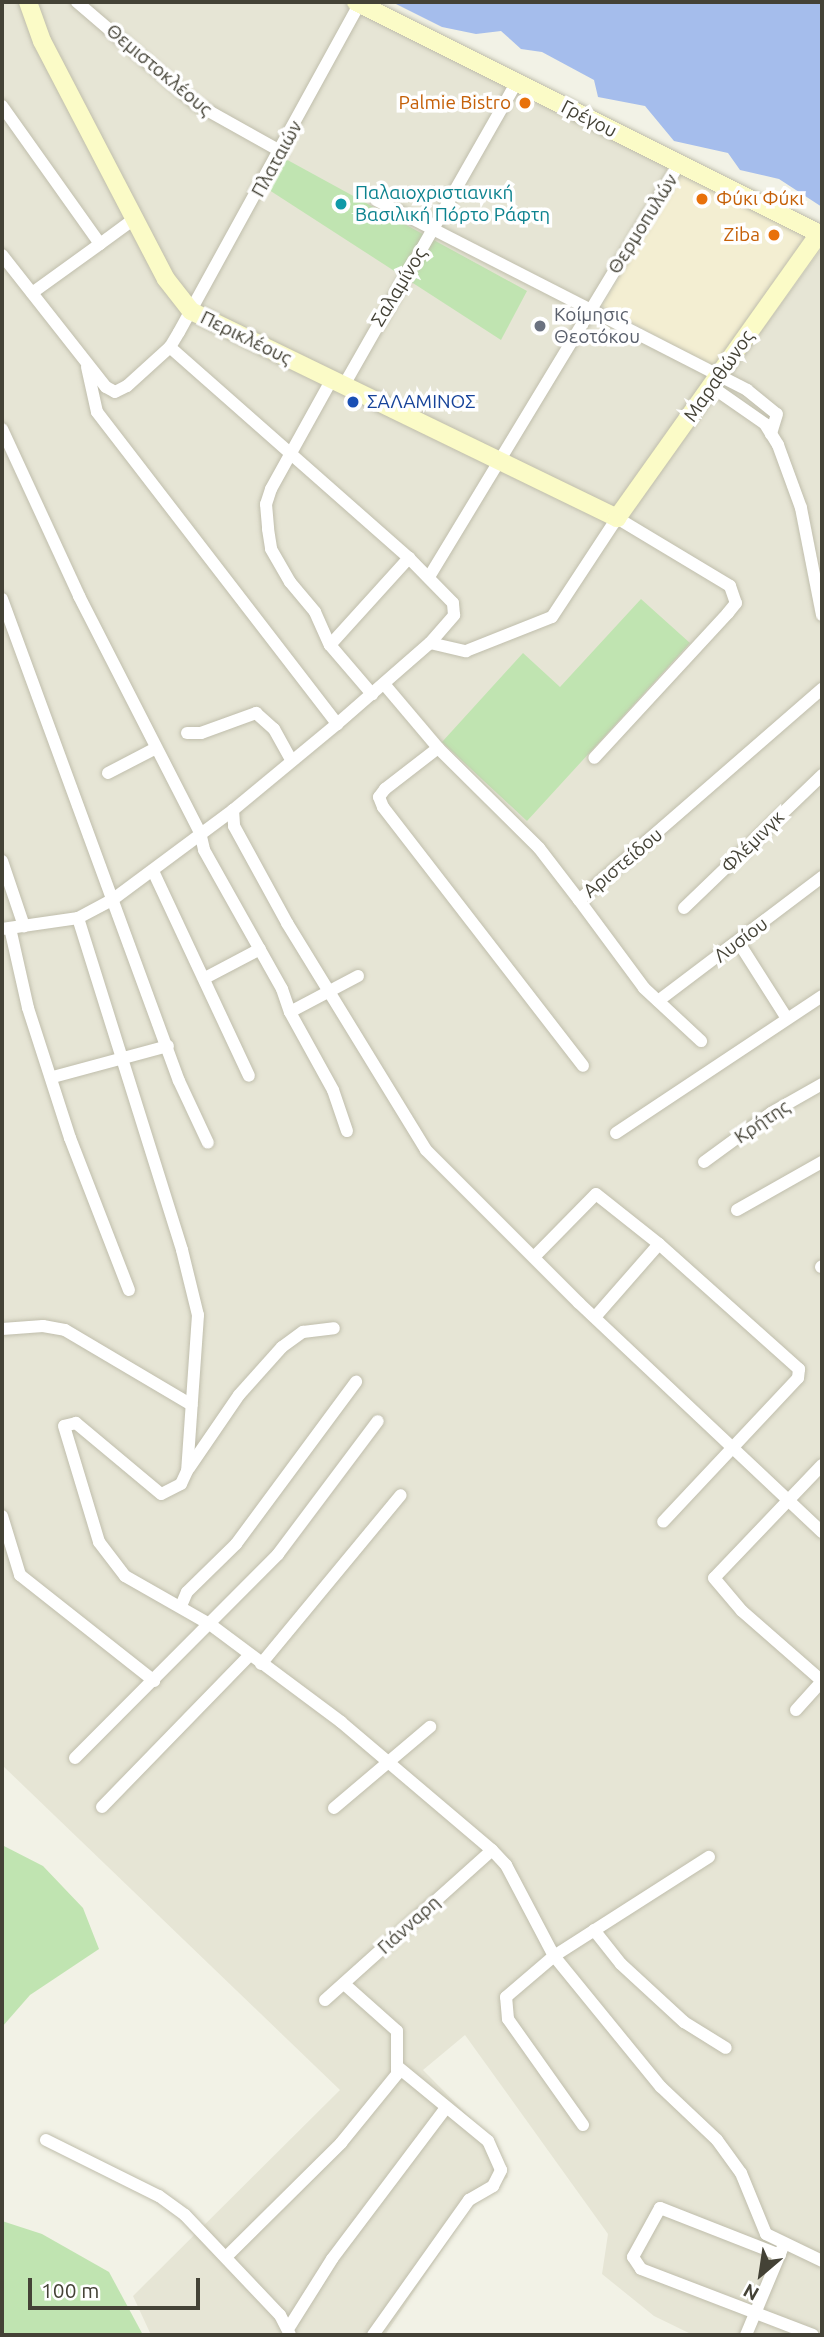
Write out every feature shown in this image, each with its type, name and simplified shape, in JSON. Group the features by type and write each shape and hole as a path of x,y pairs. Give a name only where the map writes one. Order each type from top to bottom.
{"main road":[{"name":"Περικλέους","path":"28,2 42,41 134,219 166,279 191,312 617,518"},
{"name":"Γρέγου","path":"358,3 679,166 821,234"},
{"name":"Μαραθώνος","path":"617,518 821,234"}],"street":[{"name":"Θεμιστοκλέους","path":"77,2 196,104 282,152"},
{"name":"Πλαταιών","path":"87,367 115,392 170,347 282,152 358,3"},
{"name":"Σαλαμίνος","path":"372,694 330,645 315,612 290,582 271,549 265,504 338,382 435,232 517,82"},
{"path":"2,106 100,244"},
{"name":"Θερμοπυλών","path":"429,577 679,166"},
{"path":"376,200 590,310 715,381 741,405 771,434 801,508 822,615"},
{"path":"32,293 134,219"},
{"path":"2,255 87,367 97,412 337,724"},
{"path":"129,1290 78,1161 53,1077 28,1008 6,928 78,918 112,900 233,810 337,724 430,643 454,615 453,603 409,558 170,347"},
{"path":"2,429 156,748 200,832 204,850 260,949 290,1012 333,1090 347,1131"},
{"path":"430,643 466,651 552,618 617,518 730,586 736,603 594,758"},
{"path":"330,645 409,558"},
{"path":"2,599 112,900 208,1143"},
{"name":"Αριστείδου","path":"384,684 438,748 539,848 579,900 822,689"},
{"path":"187,733 201,733 256,713 274,729 291,760"},
{"path":"108,773 156,748"},
{"path":"438,748 385,789 380,797 383,807 583,1066"},
{"name":"Φλέμινγκ","path":"684,908 822,775"},
{"path":"233,810 234,826 326,991 426,1150 595,1317 822,1532"},
{"path":"2,861 24,926"},
{"path":"153,871 249,1076"},
{"name":"Λυσίου","path":"658,1001 739,943 822,877"},
{"path":"579,900 633,975 701,1041"},
{"path":"78,918 183,1250 198,1315 187,1471"},
{"path":"739,943 786,1017"},
{"path":"205,978 260,949"},
{"path":"290,1012 358,976"},
{"path":"616,1133 786,1017 822,996"},
{"path":"53,1077 168,1046"},
{"name":"Κρήτης","path":"704,1162 771,1113 822,1084"},
{"path":"737,1210 822,1163"},
{"path":"534,1257 596,1194 659,1244 799,1370 799,1378 663,1522"},
{"path":"595,1317 659,1244"},
{"path":"2,1329 43,1326 65,1329 192,1405"},
{"path":"334,1328 303,1332 269,1360 187,1471 181,1484 160,1494 76,1423 64,1426 99,1542 110,1560 145,1592 181,1606 211,1625 387,1760 492,1850 506,1866 554,1956 661,2087 717,2140 741,2173 766,2234 781,2251"},
{"path":"181,1606 187,1592 236,1544 356,1382"},
{"path":"75,1758 211,1625 278,1554 378,1420"},
{"path":"796,1710 821,1682 714,1578 822,1465"},
{"path":"261,1664 401,1495"},
{"path":"2,1516 20,1575 154,1681"},
{"path":"102,1807 250,1655"},
{"path":"334,1808 387,1760 430,1727"},
{"name":"Γιάνναρη","path":"325,2000 492,1850"},
{"path":"583,2125 504,2007 506,1997 554,1956 709,1857"},
{"path":"594,1930 621,1964 684,2022 726,2048"},
{"path":"228,2256 341,2143 400,2068 397,2031 344,1984"},
{"path":"373,2335 469,2200 500,2179 497,2156 488,2141 446,2109 439,2098 400,2068"},
{"path":"46,2140 159,2196 228,2256 289,2332 332,2259 446,2109"},
{"path":"813,2335 641,2269 633,2258 660,2208 781,2251 822,2261"},
{"path":"746,2335 781,2251"}],"shaded area":[{"path":"2,2 349,2 670,167 585,310 729,375 822,248 822,2335 693,2335 654,2316 602,2274 608,2234 465,2035 423,2070 498,2146 508,2177 469,2210 385,2335 151,2335 133,2296 340,2090 2,1765"},
{"path":"680,173 812,237 716,369 602,306"}],"green space":[{"path":"282,157 527,291 501,340 266,188"},
{"path":"641,599 690,643 527,821 442,742 523,653 560,687"},
{"path":"2,1845 43,1866 83,1908 99,1949 30,1995 2,2027"},
{"path":"2,2221 42,2234 109,2272 143,2335 2,2335"}],"water":[{"path":"392,2 822,2 822,207 779,179 740,170 728,153 674,141 645,106 598,97 594,80 542,52 521,49 501,31 476,34 442,27"}],"place":[{"name":"Palmie Bistro","path":"525,103"},
{"name":"Φύκι Φύκι","path":"702,199"},
{"name":"Παλαιοχριστιανική Βασιλική Πόρτο Ράφτη","path":"341,204"},
{"name":"Ziba","path":"774,235"},
{"name":"Κοίμησις Θεοτόκου","path":"540,326"},
{"name":"ΣΑΛΑΜΙΝΟΣ","path":"353,402"}]}
